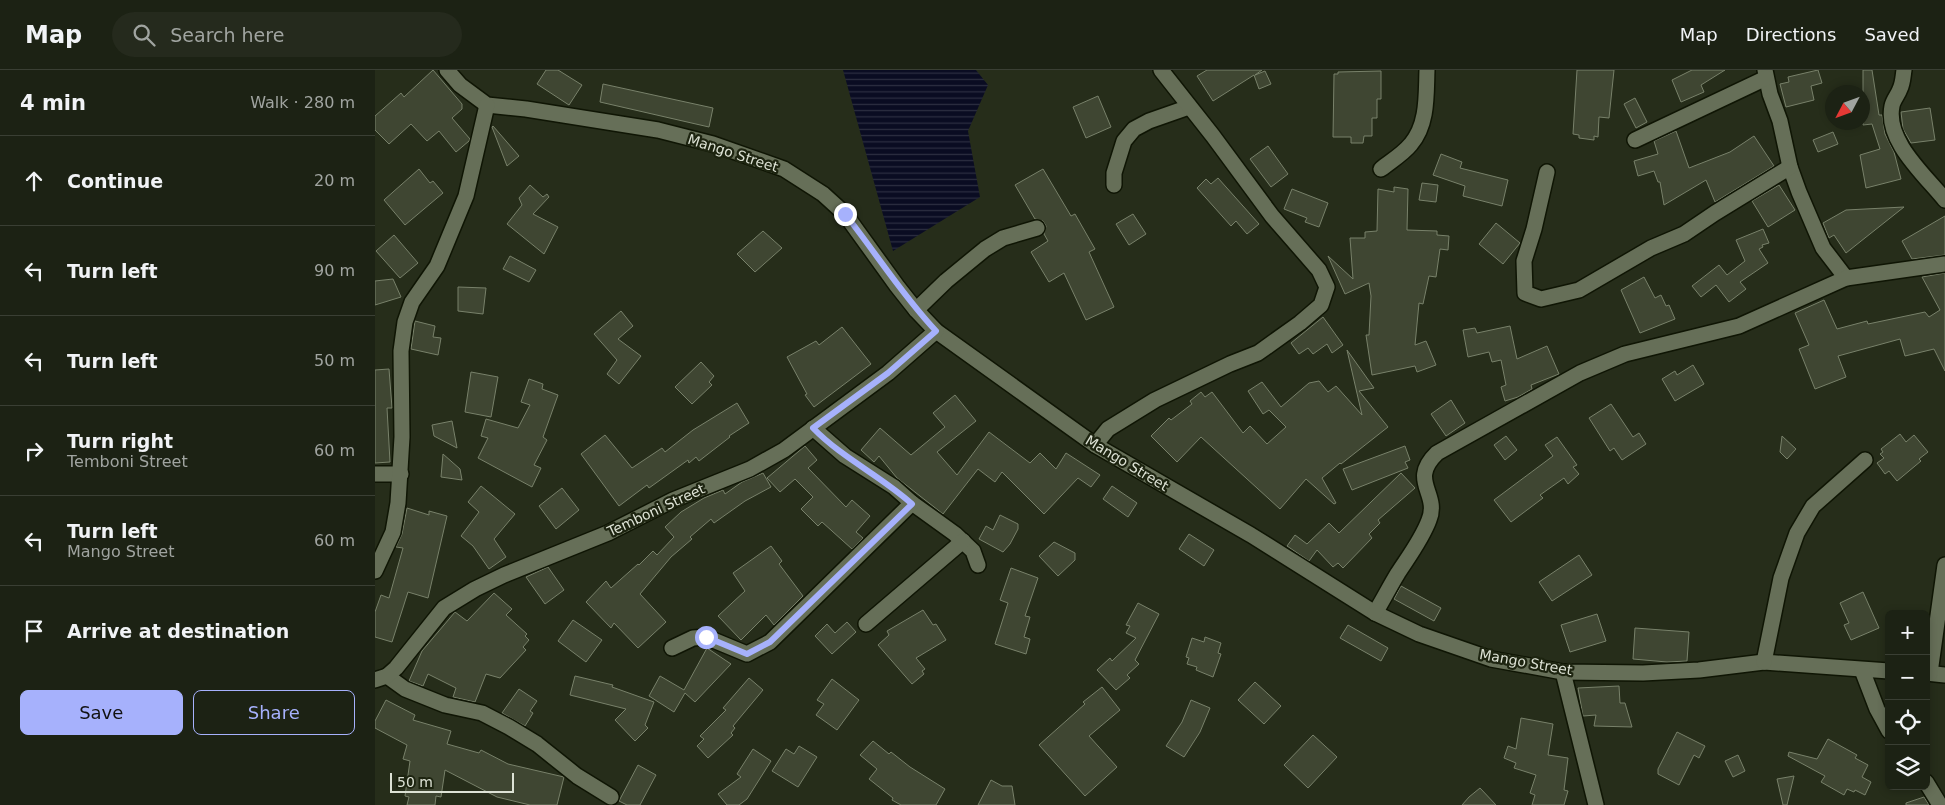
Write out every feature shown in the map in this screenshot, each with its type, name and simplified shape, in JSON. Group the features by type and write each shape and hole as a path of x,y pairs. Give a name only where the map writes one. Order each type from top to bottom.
{"street":[{"path":"375,570 393,532 398,503 401,474 401,351 405,322 412,302 437,266 466,196 487,105 460,85 447,70"},
{"path":"1095,445 1108,429 1155,400 1229,364 1257,353 1300,323 1321,305 1327,287 1319,270 1272,216 1161,70"},
{"path":"1381,169 1410,146 1419,134 1425,112 1427,70"},
{"path":"1904,70 1901,87 1892,104 1891,119 1895,134 1905,152 1945,200"},
{"path":"1635,140 1765,74 1780,121 1790,167 1823,248 1846,278"},
{"name":"Mango Street","path":"487,105 526,109 658,130 713,144 784,169 823,194 845,214 916,310 936,331 1095,445 1251,535 1375,613 1419,634 1491,659 1563,672 1643,674 1699,670 1764,662 1885,671"},
{"path":"1114,185 1114,173 1124,141 1134,129 1149,121 1189,107"},
{"path":"1547,172 1534,229 1524,261 1525,293 1541,299 1579,290 1651,248 1684,234 1715,212 1790,167"},
{"path":"916,310 946,280 985,249 1003,238 1037,228"},
{"path":"1375,613 1417,544 1429,520 1431,503 1424,476 1426,467 1437,453 1580,373 1625,354 1739,326 1846,278 1945,264"},
{"name":"Temboni Street","path":"381,678 402,661 444,608 475,589 504,575 608,532 673,500 750,468 784,450 888,373 936,331"},
{"path":"813,428 845,456 894,487 912,504 940,521 973,551 978,565"},
{"path":"1764,662 1781,578 1797,533 1813,506 1865,460"},
{"path":"375,474 401,474"},
{"path":"672,648 693,638 706,637 747,654 770,642 912,504"},
{"path":"866,624 963,541"},
{"path":"1934,673 1945,565"},
{"path":"1862,670 1877,709 1885,724"},
{"path":"1563,672 1596,805"},
{"path":"381,678 445,705 482,714 509,726 537,744 577,776 611,797"},
{"path":"1930,789 1940,805"}],"water":[{"path":"843,70 976,70 988,85 968,131 980,197 893,251"}],"building":[{"path":"433,70 462,104 462,109 452,118 470,139 469,141 456,152 439,131 427,141 411,124 389,144 375,130 375,116 401,93 404,97"},
{"path":"546,70 558,70 582,85 569,105 537,84"},
{"path":"1207,70 1262,70 1255,75 1265,71 1271,84 1259,89 1254,75 1213,101 1197,76"},
{"path":"1577,70 1614,70 1609,118 1599,117 1598,137 1594,136 1594,140 1579,138 1579,135 1573,134"},
{"path":"1692,70 1725,70 1701,85 1704,92 1681,102 1672,80"},
{"path":"1818,70 1822,83 1811,86 1814,100 1786,107 1780,84 1789,82 1788,77"},
{"path":"1863,70 1872,70 1879,115 1882,115 1885,134 1894,152 1901,179 1866,188 1860,155 1880,149 1872,124 1870,124 1870,85 1863,85"},
{"path":"1381,71 1381,99 1377,99 1377,118 1372,118 1372,136 1364,136 1363,143 1351,143 1351,137 1333,137 1334,74 1338,74 1338,72"},
{"path":"603,84 713,108 709,127 600,102"},
{"path":"1098,96 1111,127 1086,138 1073,107"},
{"path":"1635,98 1647,122 1636,128 1624,104"},
{"path":"1930,108 1935,140 1911,143 1903,129 1901,112"},
{"path":"492,127 519,156 507,166"},
{"path":"1676,131 1689,168 1730,152 1754,136 1774,166 1715,202 1706,180 1664,205 1660,182 1658,182 1654,171 1638,176 1634,161 1658,154 1654,141"},
{"path":"1833,132 1838,144 1818,152 1813,140"},
{"path":"1268,146 1288,174 1271,187 1250,159"},
{"path":"1441,154 1462,162 1460,168 1508,180 1502,206 1463,196 1465,186 1433,175"},
{"path":"419,169 430,183 433,181 443,193 405,225 384,200"},
{"path":"1043,169 1071,216 1075,214 1095,249 1089,252 1114,307 1086,320 1064,273 1049,282 1031,252 1048,241 1044,234 1046,226 1043,221 1035,219 1015,185"},
{"path":"1218,178 1259,224 1247,234 1236,221 1231,226 1197,188 1206,179 1211,184"},
{"path":"1422,183 1438,185 1436,202 1419,200"},
{"path":"530,185 543,197 547,194 549,197 533,214 558,227 544,254 507,224 522,205 519,198"},
{"path":"1779,185 1795,210 1768,227 1752,201"},
{"path":"1394,187 1408,189 1407,230 1437,231 1437,235 1449,236 1448,250 1440,249 1436,277 1429,276 1423,304 1419,303 1415,345 1426,341 1436,365 1417,372 1415,366 1372,375 1366,335 1369,335 1371,296 1369,283 1345,294 1328,256 1353,279 1350,238 1365,238 1365,232 1377,231 1378,189 1394,192"},
{"path":"1292,189 1328,203 1319,227 1305,222 1307,218 1284,209"},
{"path":"1904,207 1846,253 1834,235 1829,238 1823,223 1846,210"},
{"path":"1133,214 1146,234 1129,245 1116,224"},
{"path":"1945,216 1945,255 1912,259 1902,241"},
{"path":"1496,223 1520,243 1503,264 1479,244"},
{"path":"1763,229 1769,243 1762,245 1763,247 1759,249 1768,263 1740,282 1746,289 1729,302 1716,285 1701,297 1692,286 1719,265 1727,275 1745,261 1736,240"},
{"path":"763,231 782,248 755,272 737,254"},
{"path":"394,235 418,263 400,278 376,251"},
{"path":"510,256 536,270 529,282 503,269"},
{"path":"1945,273 1945,371 1934,349 1905,356 1900,339 1838,356 1846,377 1815,389 1799,349 1809,345 1795,313 1824,300 1837,329 1867,321 1868,324 1925,312 1929,317 1940,310 1922,277"},
{"path":"1644,277 1655,298 1661,295 1666,306 1669,305 1675,319 1640,333 1621,290"},
{"path":"393,279 401,297 375,305 375,281"},
{"path":"458,287 486,288 483,314 458,311"},
{"path":"621,311 633,326 618,339 641,356 619,384 607,374 617,360 594,334"},
{"path":"1323,317 1343,345 1332,353 1327,344 1313,354 1308,348 1299,354 1291,343"},
{"path":"415,321 435,326 433,337 441,338 438,355 411,349"},
{"path":"1510,326 1517,359 1547,346 1559,374 1531,385 1532,389 1518,397 1505,401 1501,387 1506,385 1501,360 1492,362 1489,352 1468,357 1463,330 1475,328 1477,333"},
{"path":"842,327 871,364 814,407 805,395 807,394 787,357 816,341 819,345"},
{"path":"1347,350 1374,388 1359,391 1388,427 1322,478 1336,503 1334,504 1306,479 1280,509 1201,437 1177,462 1151,436 1169,418 1171,420 1192,404 1190,401 1201,392 1205,397 1212,392 1243,433 1250,426 1267,444 1286,427 1269,410 1263,414 1248,391 1262,382 1281,407 1309,383 1319,381 1328,392 1336,386 1362,415"},
{"path":"701,362 714,376 709,382 712,385 692,404 675,387"},
{"path":"1693,365 1704,384 1675,401 1662,379 1675,371 1677,375"},
{"path":"389,369 392,408 387,408 390,462 375,463 375,370"},
{"path":"471,372 498,377 491,417 465,412"},
{"path":"529,379 543,384 542,389 558,395 543,437 547,440 534,465 541,468 532,487 478,458 488,438 481,436 486,419 518,428 530,405 521,402"},
{"path":"955,395 976,421 937,452 957,475 989,432 1030,463 1040,453 1056,469 1066,453 1100,475 1091,487 1078,478 1044,514 1002,472 995,482 978,469 943,514 897,478 879,456 874,462 861,450 880,428 911,455 945,427 933,413"},
{"path":"1451,400 1465,423 1446,436 1431,414"},
{"path":"737,403 749,423 729,436 699,461 696,457 689,463 688,460 649,488 647,485 619,506 581,454 605,435 632,468 662,448 665,452 693,430"},
{"path":"1611,404 1633,437 1639,433 1646,444 1622,460 1614,448 1610,451 1589,418"},
{"path":"452,421 457,448 434,436 432,425"},
{"path":"1900,434 1906,442 1914,435 1928,452 1919,459 1921,461 1897,481 1889,471 1885,474 1877,463 1884,458 1880,454 1883,452 1881,449"},
{"path":"1506,436 1517,450 1505,460 1494,445"},
{"path":"1782,436 1796,449 1787,459 1780,452"},
{"path":"1557,437 1577,465 1573,467 1579,474 1568,484 1564,478 1540,495 1543,498 1511,522 1494,500 1553,456 1545,445"},
{"path":"805,446 817,460 808,468 846,507 852,500 870,516 856,532 863,538 852,549 822,522 818,526 801,509 813,497 795,479 780,492 767,478"},
{"path":"1405,446 1410,460 1405,462 1408,468 1352,490 1343,469"},
{"path":"443,454 460,469 462,480 441,477"},
{"path":"763,473 771,487 745,501 714,523 711,519 671,557 640,594 666,622 638,648 614,623 611,628 586,602 606,581 611,588 653,551 657,555 674,537 665,527 681,512 704,498 723,490 725,494 742,482"},
{"path":"1401,473 1415,488 1378,520 1380,523 1369,534 1372,538 1343,568 1338,563 1333,567 1317,550 1309,561 1287,546 1295,535 1307,544 1329,523 1339,533"},
{"path":"481,486 515,514 494,539 506,557 489,569 473,546 461,536 479,512 468,502"},
{"path":"1112,486 1137,503 1128,517 1103,499"},
{"path":"562,488 579,510 556,529 539,506"},
{"path":"407,508 429,515 429,511 447,516 428,598 408,592 392,642 375,637 375,612 381,595 389,598 403,548 396,547 402,534"},
{"path":"1000,515 1018,524 1018,529 1010,544 1003,552 979,539 986,526 993,530"},
{"path":"1189,534 1214,550 1204,566 1179,549"},
{"path":"1054,542 1075,553 1075,560 1058,576 1039,556"},
{"path":"771,546 782,561 779,564 803,596 774,625 766,615 741,640 718,616 745,591 733,573"},
{"path":"1579,555 1592,575 1552,601 1539,582"},
{"path":"548,567 564,590 545,604 526,577"},
{"path":"1011,568 1038,578 1025,616 1030,617 1024,637 1030,639 1026,654 995,644 1008,603 1000,600"},
{"path":"1401,586 1441,608 1434,621 1394,599"},
{"path":"1863,592 1879,628 1851,640 1844,625 1849,623 1840,603"},
{"path":"494,593 512,609 506,615 527,634 525,636 529,640 523,647 526,650 500,678 486,674 475,702 453,697 456,688 428,674 423,686 409,681 422,651 455,612 467,621"},
{"path":"1138,603 1159,614 1135,660 1139,664 1127,675 1130,678 1116,690 1097,670 1110,658 1112,661 1136,638 1126,633 1130,626 1126,625"},
{"path":"923,610 933,625 936,624 946,640 916,658 925,669 922,671 924,674 912,684 878,645 889,635 887,631"},
{"path":"1597,614 1606,641 1570,652 1561,625"},
{"path":"573,620 602,640 586,662 558,641"},
{"path":"847,622 856,632 832,654 815,636 827,624 835,633"},
{"path":"1348,625 1388,648 1381,661 1340,638"},
{"path":"1635,628 1689,632 1687,661 1667,662 1633,659"},
{"path":"1205,637 1221,643 1218,653 1221,654 1213,677 1196,670 1197,667 1187,664 1189,658 1186,657 1192,638 1204,642"},
{"path":"707,648 731,664 695,702 685,693 674,712 649,696 660,676 684,690"},
{"path":"575,676 613,685 612,687 654,702 645,725 648,728 635,741 615,720 626,709 570,695"},
{"path":"749,678 763,690 733,726 735,728 731,733 733,735 708,758 697,746 704,739 700,736 726,710 723,708"},
{"path":"832,679 859,700 837,730 816,715 824,704 817,700"},
{"path":"1255,682 1281,706 1264,724 1238,700"},
{"path":"1619,686 1620,703 1625,703 1632,727 1594,726 1596,715 1583,716 1578,688"},
{"path":"1102,687 1120,710 1089,736 1117,767 1085,796 1039,745 1085,704 1083,702"},
{"path":"519,689 537,701 530,711 533,713 525,726 502,713"},
{"path":"386,700 415,715 413,720 451,731 447,744 479,753 481,750 508,764 564,777 557,805 530,805 497,797 445,770 441,797 436,796 435,805 407,805 409,797 405,796 410,761 403,759 407,745 375,728 375,721"},
{"path":"1191,700 1210,708 1200,732 1184,757 1166,746 1182,722"},
{"path":"1521,718 1553,724 1548,755 1568,758 1564,790 1568,791 1564,805 1532,805 1535,795 1530,793 1536,775 1514,768 1516,763 1504,758 1508,746 1516,749"},
{"path":"1677,732 1705,746 1699,758 1694,755 1679,785 1658,774 1658,769"},
{"path":"1313,735 1337,757 1308,788 1284,765"},
{"path":"1828,739 1857,755 1855,758 1868,765 1862,777 1871,782 1865,795 1855,790 1854,792 1847,789 1844,795 1821,782 1825,776 1788,756 1789,752 1817,759"},
{"path":"873,741 889,754 891,752 910,767 945,789 936,805 901,805 892,800 893,798 869,779 877,769 860,755"},
{"path":"799,746 817,757 798,787 772,771 786,749 794,754"},
{"path":"753,749 771,761 747,799 739,805 727,805 718,794 741,777 737,774"},
{"path":"1738,755 1745,771 1733,777 1725,761"},
{"path":"638,765 656,775 640,805 627,805 619,801"},
{"path":"1794,776 1787,805 1783,805 1777,779"},
{"path":"991,780 1002,786 1012,786 1015,805 978,805"},
{"path":"1480,788 1496,805 1462,805 1469,797"},
{"path":"1924,797 1929,805 1906,805 1906,803"}],"route":[{"path":"706,637 747,654 770,642 912,504 894,487 845,456 813,428 888,373 936,331 897,286 866,240 845,214"}]}
